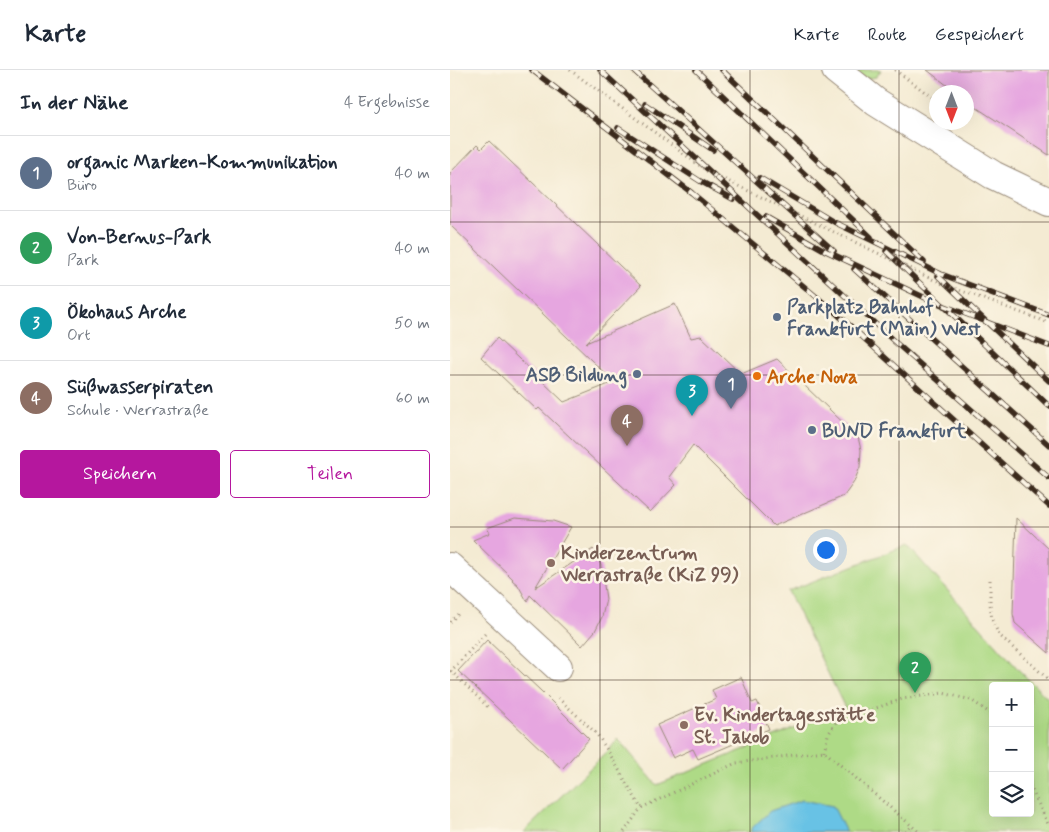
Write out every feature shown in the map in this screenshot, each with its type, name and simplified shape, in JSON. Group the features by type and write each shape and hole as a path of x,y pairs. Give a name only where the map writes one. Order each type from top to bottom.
{"street":[{"path":"836,70 876,102 993,175 1049,202"},
{"path":"450,567 558,668"}],"path":[{"path":"570,70 707,172 940,283 1049,323"},
{"path":"895,70 929,96"},
{"path":"990,580 992,620 999,635 1049,680"},
{"path":"450,622 462,609"},
{"path":"487,632 451,670 490,709"},
{"path":"824,751 828,735 836,722 902,699 943,693 971,700 989,713"},
{"path":"558,698 596,733 641,808"},
{"path":"624,832 641,808 736,763 824,751 919,832"},
{"path":"1034,794 1049,826"},
{"path":"906,832 912,826"}],"green space":[{"path":"855,70 881,70 876,77 866,79"},
{"path":"907,545 1031,682 989,682 989,817 1034,817 1034,685 1049,700 1049,832 524,832 618,739 657,785 845,708 788,591"}],"water":[{"path":"802,800 833,806 846,832 751,832 751,829 770,811"}],"building":[{"path":"927,70 1049,70 1049,155 974,106 974,85 947,85"},
{"path":"489,141 641,286 586,343 675,304 691,338 701,336 741,374 777,359 858,437 861,450 860,467 854,482 844,496 774,526 693,445 669,477 676,485 650,512 539,408 537,410 481,357 497,338 564,402 614,382 450,225 450,173 477,145 481,149"},
{"path":"515,518 553,521 571,527 535,588 593,549 601,565 606,599 602,617 595,631 582,646 530,595 527,601 513,579 473,540 490,533 487,528"},
{"path":"1016,518 1049,549 1049,653 1015,623 1013,614"},
{"path":"487,640 589,739 562,769 458,671"},
{"path":"741,677 752,703 757,701 769,729 698,759 693,749 673,758 657,725 716,699 712,690"}],"railway":[{"path":"532,70 692,193 836,313 1049,506"},
{"path":"600,70 896,343 1049,478"},
{"path":"633,70 834,251"},
{"path":"696,70 871,237"},
{"path":"722,70 924,262"},
{"path":"645,104 713,150"},
{"path":"618,128 700,181 733,199"},
{"path":"760,178 834,222 941,274 1049,315"},
{"path":"766,217 826,251 932,301 1049,346"},
{"path":"886,251 1049,406"},
{"path":"854,269 1049,445"},
{"path":"938,276 1049,381"}],"place":[{"name":"Parkplatz Bahnhof Frankfurt (Main) West","path":"777,317"},
{"name":"ASB Bildung","path":"637,374"},
{"name":"Arche Nova","path":"757,376"},
{"name":"organic Marken-Kommunikation","path":"731,409"},
{"name":"Ökohaus Arche","path":"692,416"},
{"name":"BUND Frankfurt","path":"812,430"},
{"name":"Süßwasserpiraten","path":"627,446"},
{"name":"Kinderzentrum Werrastraße (KiZ 99)","path":"551,563"},
{"name":"Von-Bernus-Park","path":"915,693"},
{"name":"Ev. Kindertagesstätte St. Jakob","path":"684,725"}]}
